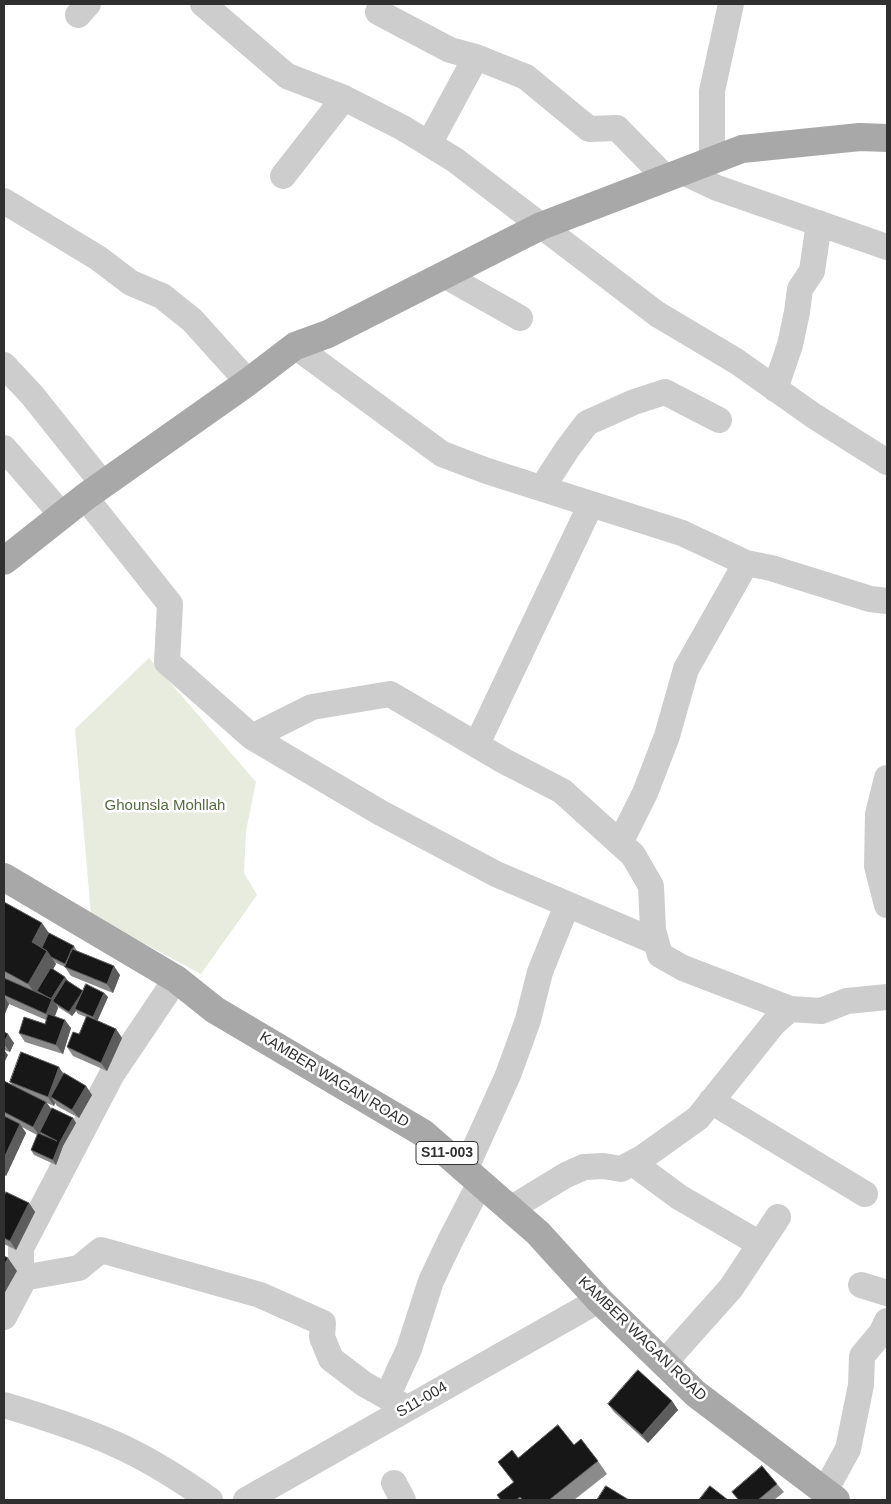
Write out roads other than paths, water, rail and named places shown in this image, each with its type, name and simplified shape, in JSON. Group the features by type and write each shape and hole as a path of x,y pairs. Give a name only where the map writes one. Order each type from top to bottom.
{"main road":[{"path":"4,561 94,491 248,382 294,346 328,334 541,226 742,149 860,137 887,138"},
{"name":"KAMBER WAGAN ROAD","path":"4,877 176,979 215,1010 423,1133 538,1233 599,1300 696,1394 831,1497"}],"street":[{"path":"203,4 287,76 344,98 403,128 455,160 657,314 736,361 814,416 887,461"},
{"path":"712,160 712,91 731,4"},
{"path":"378,12 450,50 476,57 526,77 589,129 617,128 674,175 887,247"},
{"path":"429,144 476,57"},
{"path":"283,176 344,98"},
{"path":"4,201 98,258 132,283 162,296 192,320 248,382"},
{"path":"775,389 790,345 800,289 812,271 819,223"},
{"path":"444,275 520,318"},
{"path":"294,346 442,454 682,533 746,563 770,568 870,599 887,601"},
{"path":"4,365 32,395 170,604 167,662 252,737 381,813 496,874 656,942"},
{"path":"542,488 587,423 634,402 666,392 719,420"},
{"path":"887,441 887,461"},
{"path":"4,448 62,515"},
{"path":"477,744 591,504"},
{"path":"620,843 645,793 667,736 686,669 746,563"},
{"path":"252,737 312,707 390,694 562,792 620,843 632,855 651,886 653,930 660,955 683,968 790,1009 821,1011 847,1002 887,997"},
{"path":"887,778 878,814 882,832 877,866 887,905"},
{"path":"22,1278 79,1268 101,1250 260,1295 323,1323 322,1337 331,1360 364,1384 397,1403 409,1349 432,1281 451,1238 528,1020 540,972 566,905"},
{"path":"4,1317 21,1285 21,1248 112,1074 176,979"},
{"path":"510,1209 566,1175 584,1167 604,1166 621,1169 633,1163 698,1118 774,1023 790,1009"},
{"path":"711,1101 865,1194"},
{"path":"633,1163 679,1197 760,1244"},
{"path":"664,1363 731,1288 778,1217"},
{"path":"861,1285 887,1292"},
{"name":"S11-004","path":"246,1500 397,1403 599,1300"},
{"path":"831,1497 848,1450 861,1385 862,1356 882,1332 887,1321"},
{"path":"4,1406 52,1419 116,1444 174,1475 210,1500"}],"park label":[{"name":"Ghounsla Mohllah","path":"165,806"}]}
